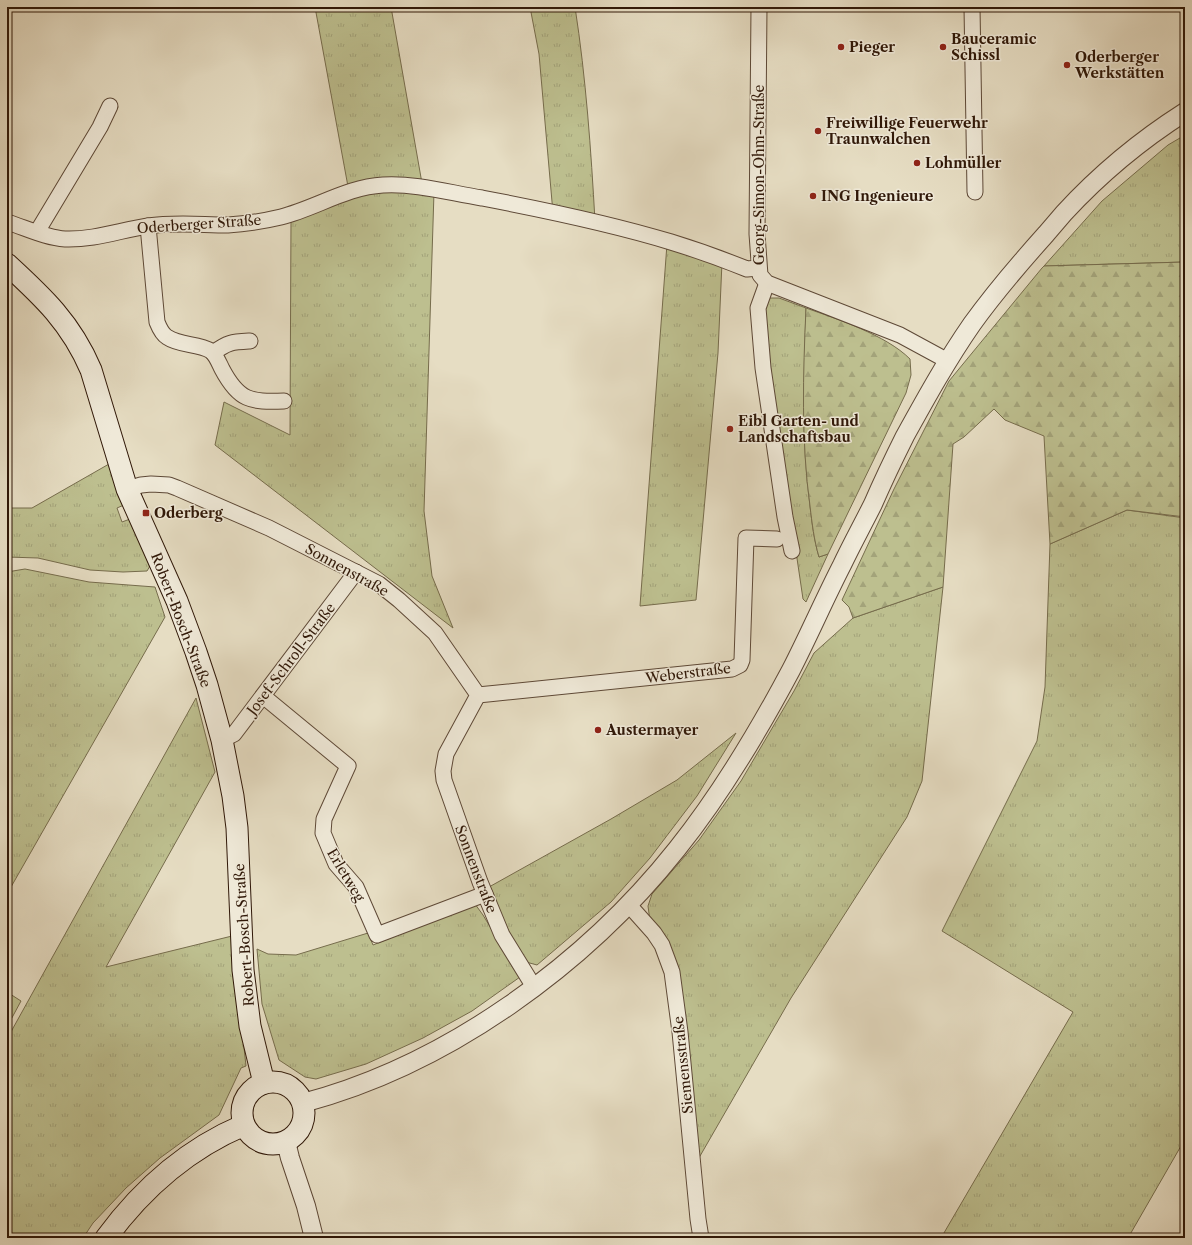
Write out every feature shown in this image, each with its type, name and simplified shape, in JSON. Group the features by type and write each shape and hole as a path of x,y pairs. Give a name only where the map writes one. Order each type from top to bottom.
{"main road":[{"name":"Robert-Bosch-Straße","path":"7,264 43,296 69,329 85,356 91,370 127,489 177,601 207,685 222,740 233,796 237,828 243,970 250,1026 264,1083"},
{"path":"274,1082 283,1084 295,1091 303,1103 303,1122 300,1130 294,1137 286,1142 276,1145 266,1144 256,1140 249,1134 244,1125 242,1112 245,1100 250,1092 264,1083 274,1082"},
{"path":"106,1238 140,1197 164,1174 206,1144 227,1132 244,1125"}],"street":[{"name":"Georg-Simon-Ohm-Straße","path":"759,7 758,268 760,275 767,283 758,308 763,368 785,516 792,551"},
{"path":"972,7 975,192"},
{"path":"36,232 100,127 110,106"},
{"path":"303,1103 362,1084 407,1064 458,1038 511,1004 574,956 629,905 666,863 692,830 733,769 765,717 816,621 903,440 948,361 974,322 1021,261 1064,212 1120,161 1143,142 1185,112"},
{"name":"Oderberger Straße","path":"7,222 54,238 76,239 163,224 230,225 257,222 291,214 368,187 394,185 424,188 520,205 596,222 670,241 747,268 758,268"},
{"path":"148,226 157,322 161,330 167,337 204,347 213,353 230,383 245,397 258,401 284,401"},
{"path":"767,283 900,335 948,361"},
{"path":"213,353 225,344 250,341"},
{"name":"Sonnenstraße","path":"127,489 151,484 177,488 269,528 379,584 435,633 478,696 446,754 443,771 444,780 485,894 502,935 534,987"},
{"name":"Weberstraße","path":"478,696 738,667 742,660 746,538 777,539"},
{"name":"Josef-Schroll-Straße","path":"222,740 234,734 356,572"},
{"name":"Erletweg","path":"262,696 348,766 324,820 323,833 336,864 356,887 377,935 485,894"},
{"name":"Siemensstraße","path":"629,905 654,933 662,945 672,972 680,1032 697,1211 701,1238"},
{"path":"286,1142 306,1206 314,1238"}],"green space":[{"path":"315,7 391,7 423,189 349,192"},
{"path":"530,7 575,7 588,114 595,221 553,213 539,54"},
{"path":"1185,135 1185,262 1044,266 1102,201 1168,145"},
{"path":"376,189 434,192 424,511 432,576 453,628 215,445 224,402 290,435 291,219"},
{"path":"667,244 722,262 718,353 696,600 640,606"},
{"path":"1185,262 1185,517 1127,510 1050,544 1044,436 1005,420 994,409 964,437 953,444 943,587 853,618 849,607 842,600 894,489 949,381 1042,268 1044,266"},
{"path":"769,298 779,298 806,308 804,432 807,481 813,532 819,557 828,554 806,602 803,599 776,416 764,308"},
{"path":"806,308 861,329 888,342 910,359 911,375 906,393 828,554 819,557 812,525 805,457 804,383"},
{"path":"109,464 124,505 117,508 122,522 130,519 150,566 147,571 123,572 90,570 38,558 7,557 7,508 32,508"},
{"path":"1127,510 1185,518 1185,1139 1128,1238 941,1238 1073,1012 942,931 1037,741 1045,687 1050,544"},
{"path":"25,569 89,582 155,587 165,617 7,894 7,572"},
{"path":"943,587 922,781 907,817 791,998 696,1163 683,1032 650,921 648,906 652,894 699,840 741,781 794,691 814,653 853,618"},
{"path":"196,698 215,772 106,967 232,936 246,1066 241,1068 219,1115 160,1158 126,1188 93,1223 83,1238 7,1238 7,1039"},
{"path":"736,733 697,796 650,858 611,902 537,965 526,962 505,928 489,887 611,819 677,780"},
{"path":"475,904 520,977 472,1011 423,1038 366,1064 316,1079 305,1077 279,1060 262,1004 257,949 268,954 296,955 368,933 373,945"},
{"path":"7,992 21,1001 7,1027"}],"place":[{"name":"Pieger","path":"841,47"},
{"name":"Bauceramic Schissl","path":"943,47"},
{"name":"Oderberger Werkstätten","path":"1067,65"},
{"name":"Freiwillige Feuerwehr Traunwalchen","path":"818,131"},
{"name":"Lohmüller","path":"917,163"},
{"name":"ING Ingenieure","path":"813,196"},
{"name":"Eibl Garten- und Landschaftsbau","path":"730,429"},
{"name":"Oderberg","path":"146,513"},
{"name":"Austermayer","path":"598,730"}]}
